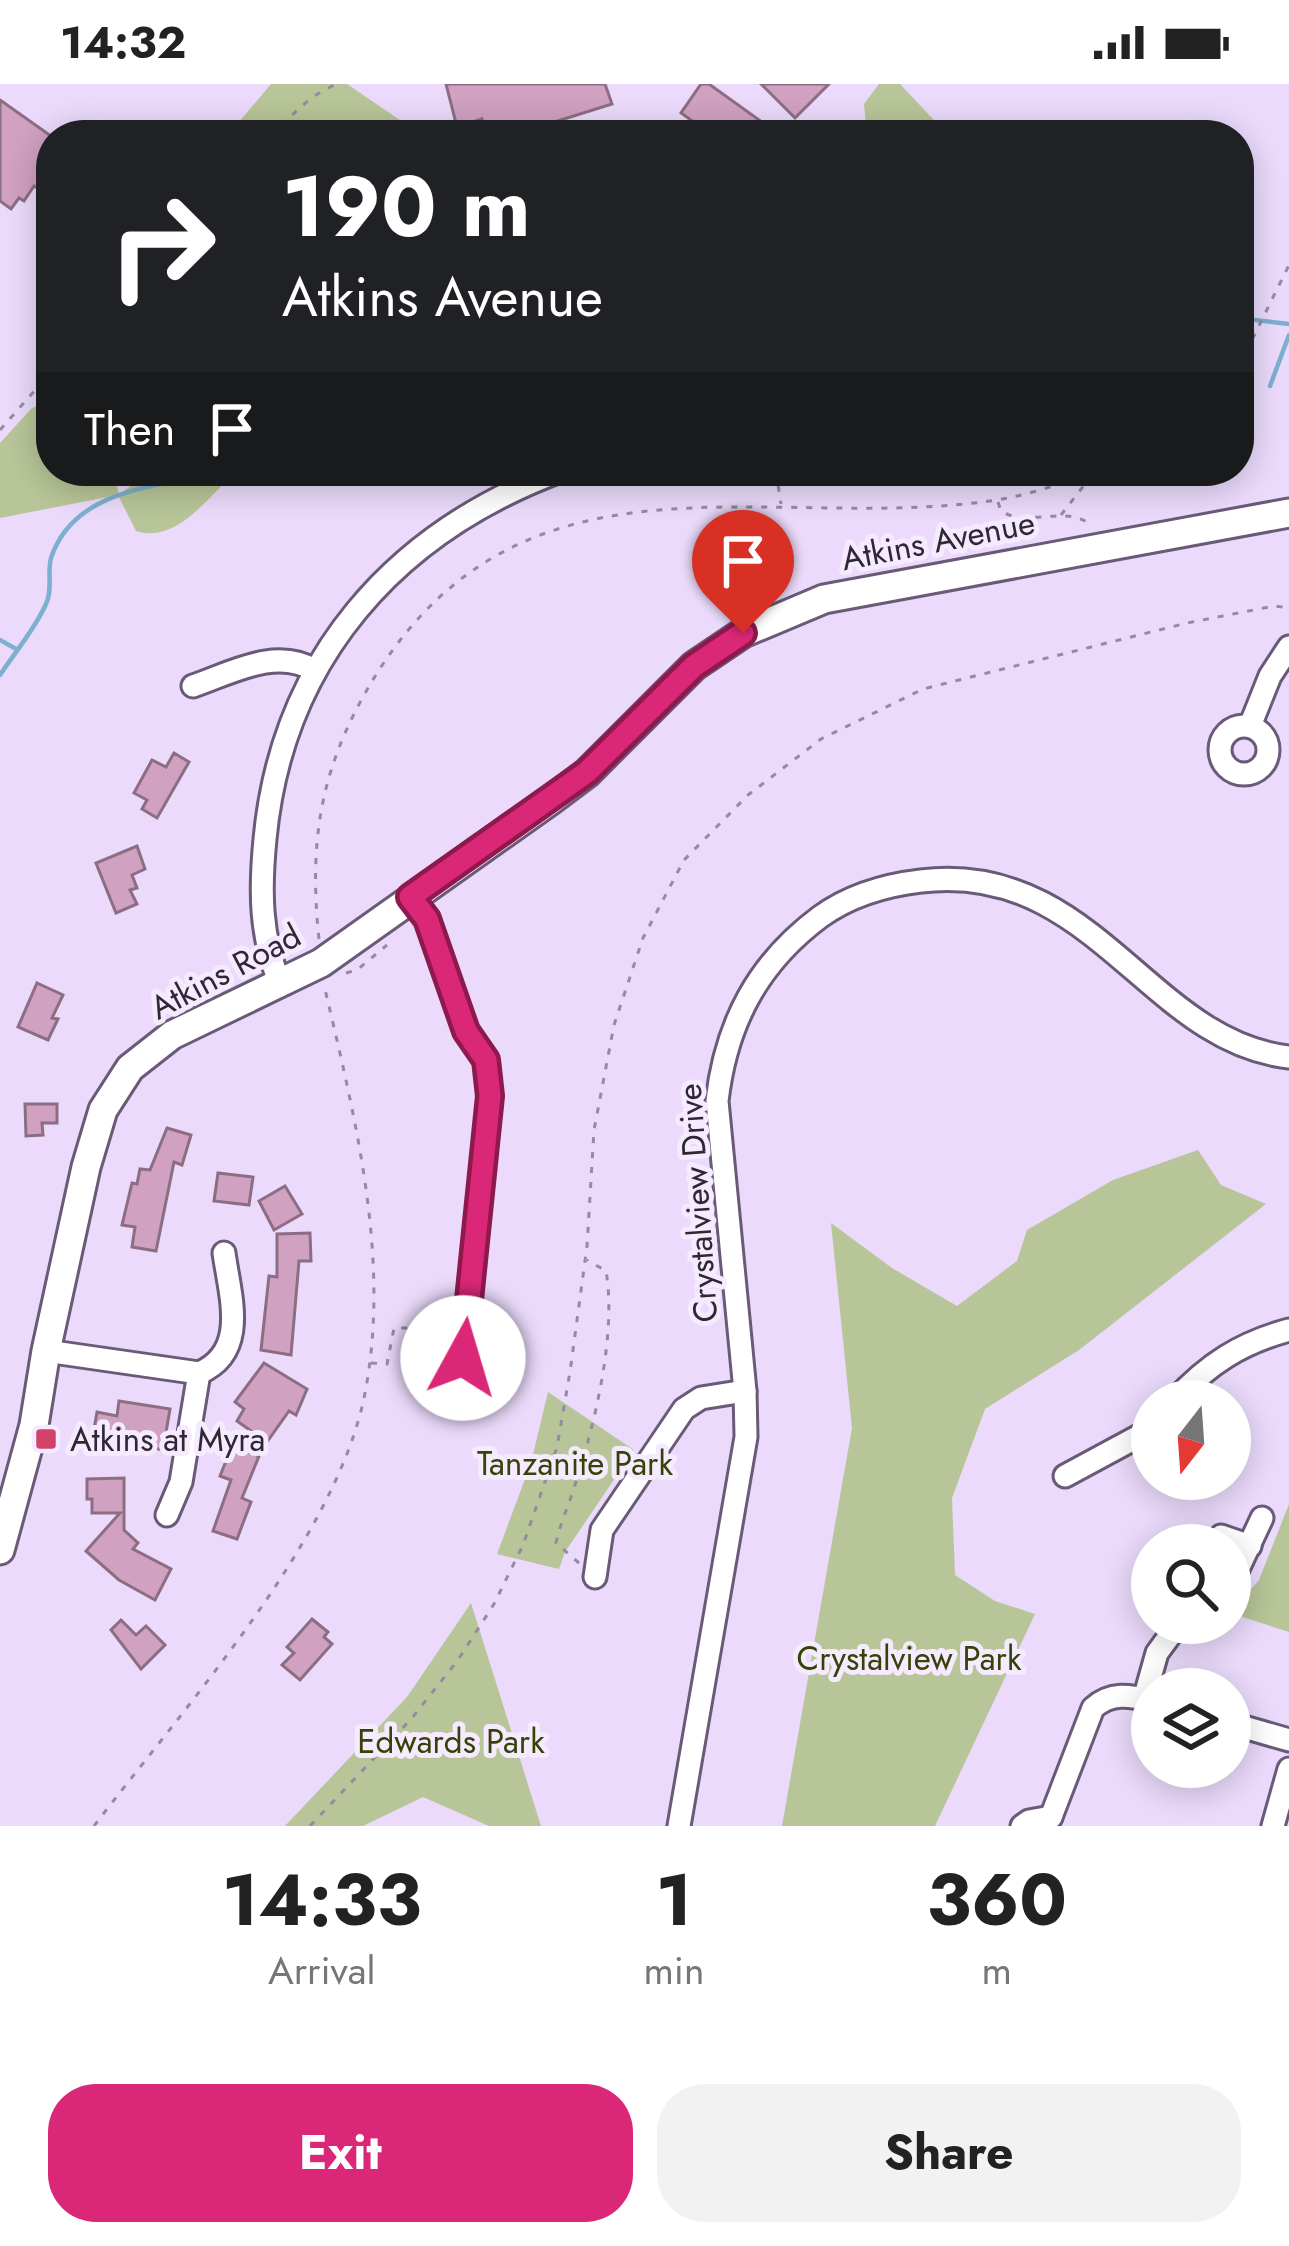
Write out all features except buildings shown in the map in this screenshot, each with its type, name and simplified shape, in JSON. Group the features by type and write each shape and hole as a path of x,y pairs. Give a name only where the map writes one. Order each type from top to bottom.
{"street":[{"path":"280,983 263,938 266,820 281,752 314,670 387,575 428,541 525,486"},
{"name":"Atkins Avenue","path":"410,897 587,772 694,666 743,633 824,598 1289,514"},
{"path":"1250,726 1270,676 1289,647"},
{"path":"193,686 278,659 302,662 314,670"},
{"name":"Crystalview Drive","path":"679,1826 746,1437 717,1101 721,1065 744,1000 769,962 830,910 868,892 939,878 981,881 1029,895 1073,919 1189,1012 1232,1040 1289,1057"},
{"path":"410,897 427,919 466,1031 486,1060 490,1096 463,1358"},
{"name":"Atkins Road","path":"0,1550 34,1425 64,1258 103,1110 130,1069 172,1035 321,962 410,897"},
{"path":"46,1351 199,1373 214,1366 228,1348 234,1324 224,1253"},
{"path":"1194,1380 1251,1340 1289,1330"},
{"path":"166,1515 181,1482 199,1373"},
{"path":"595,1577 602,1530 683,1409 700,1398 745,1391"},
{"path":"1065,1475 1131,1441"},
{"path":"1251,1544 1262,1518"},
{"path":"1022,1826 1029,1821 1054,1822 1093,1708 1103,1699 1131,1697"},
{"path":"1251,1730 1289,1740"},
{"path":"1273,1826 1289,1769"}],"path":[{"path":"287,120 336,84"},
{"path":"1254,338 1289,265"},
{"path":"0,430 36,389"},
{"path":"778,486 782,507"},
{"path":"320,947 314,865 325,783 366,691 421,618 494,558 571,525 668,507 975,503 1049,486"},
{"path":"1060,516 1083,486"},
{"path":"344,974 357,970 396,938"},
{"path":"94,1826 237,1637 305,1536 351,1444 370,1363 374,1282 354,1124 321,975"},
{"path":"585,1260 606,1271 604,1358 592,1422 556,1543 595,1577"},
{"path":"370,1363 387,1364 394,1328 423,1328"},
{"path":"310,1826 412,1718 479,1628"}],"green space":[{"path":"271,84 347,84 400,120 241,120"},
{"path":"879,84 900,84 934,120 866,120 864,104"},
{"path":"36,407 36,486 117,486 119,494 131,486 222,486 179,524 151,533 136,531 118,495 0,518 0,443"},
{"name":"Crystalview Park","path":"1198,1150 1221,1185 1266,1204 1079,1350 985,1409 952,1498 955,1575 995,1601 1035,1614 935,1826 782,1826 852,1428 831,1223 892,1268 957,1306 1017,1261 1027,1230 1113,1180"},
{"name":"Tanzanite Park","path":"548,1392 634,1450 565,1552 559,1569 497,1554 531,1463"},
{"path":"1289,1504 1289,1632 1251,1620 1251,1589"},
{"name":"Edwards Park","path":"471,1603 541,1826 489,1826 423,1797 363,1826 285,1826 407,1697"}],"waterway":[{"path":"1254,320 1289,324"},
{"path":"1270,386 1289,335"},
{"path":"0,675 48,599 51,558 63,534 101,502 152,486"},
{"path":"0,640 16,649"}],"place":[{"name":"Atkins at Myra","path":"46,1439"}],"route":[{"path":"463,1358 490,1096 486,1060 466,1031 427,919 410,897 587,772 694,666 743,633"}]}
